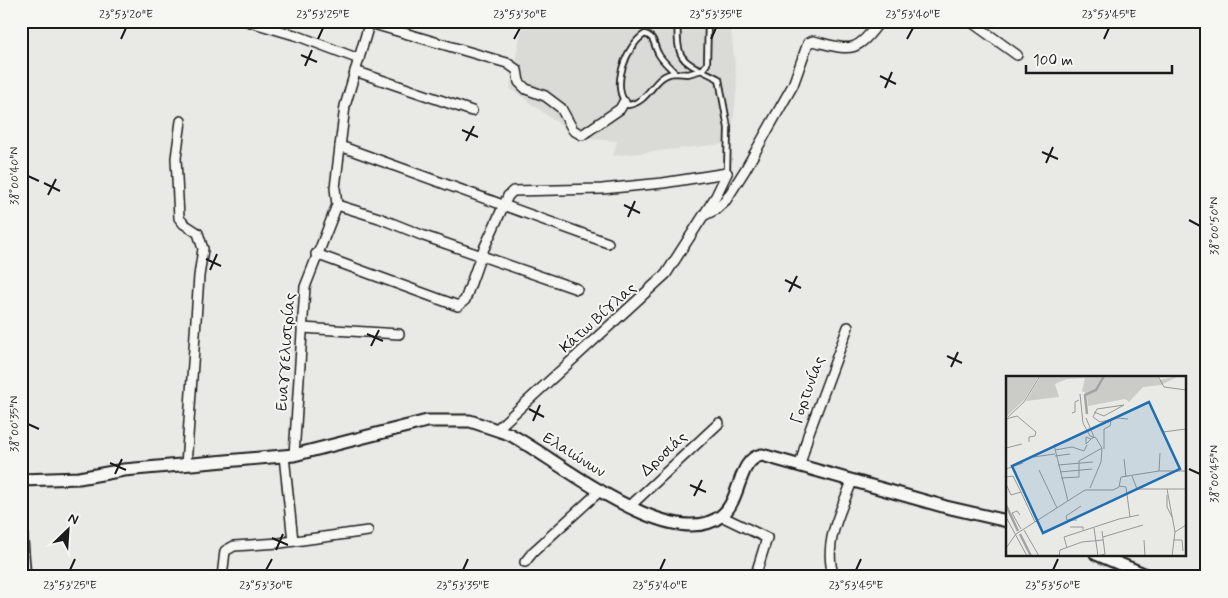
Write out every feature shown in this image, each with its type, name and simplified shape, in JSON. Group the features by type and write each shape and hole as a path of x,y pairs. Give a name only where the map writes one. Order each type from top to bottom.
{"main road":[{"name":"Ελαιώνων","path":"21,480 79,478 124,470 289,455 427,420 462,420 497,429 518,439 629,507 661,520 680,524 706,522 721,516"},
{"path":"721,516 732,501 746,466 751,459 767,455 852,481 1006,521"},
{"path":"1101,556 1150,577"}],"street":[{"path":"247,21 298,36 359,59"},
{"path":"703,216 715,210 726,200 745,170 792,86 808,43 813,40 840,47 855,47 869,36 880,21"},
{"path":"970,21 1017,55"},
{"path":"577,289 379,218 337,205 335,188 345,106 370,22 507,63 517,70 519,82 526,89 545,96 561,108 573,130 582,135 620,109 624,102"},
{"path":"355,71 472,111"},
{"path":"181,121 176,158 179,218 184,224 198,233 203,249 199,276 186,465"},
{"path":"340,146 608,243"},
{"path":"316,254 458,306 465,300 481,255 503,206 508,196 514,191 521,189 559,191 602,189 662,183 727,173"},
{"name":"Κάτω Βίγλας","path":"497,429 655,286 675,262 727,173"},
{"name":"Ευαγγελιστρίας","path":"293,541 289,455 305,288 316,254 337,205"},
{"name":"Γορτυνίας","path":"800,465 808,434 848,327"},
{"path":"302,328 399,334"},
{"name":"Δροσιάς","path":"629,507 719,423"},
{"path":"834,577 830,560 830,543 852,481"},
{"path":"525,562 533,552 600,490"},
{"path":"721,516 767,538 755,577"},
{"path":"222,577 226,551 230,547 368,531"}],"lane":[{"path":"678,21 676,43 680,54 687,64 720,79 728,128 727,173"},
{"path":"675,73 658,54 652,37 645,34 637,38 628,51 620,82 620,94 628,105 638,104 666,73 688,74 702,70 707,64 708,21"},
{"path":"21,492 28,577"}],"shaded area":[{"path":"523,21 730,21 737,85 731,143 613,156 617,141 578,138 510,88"}]}
